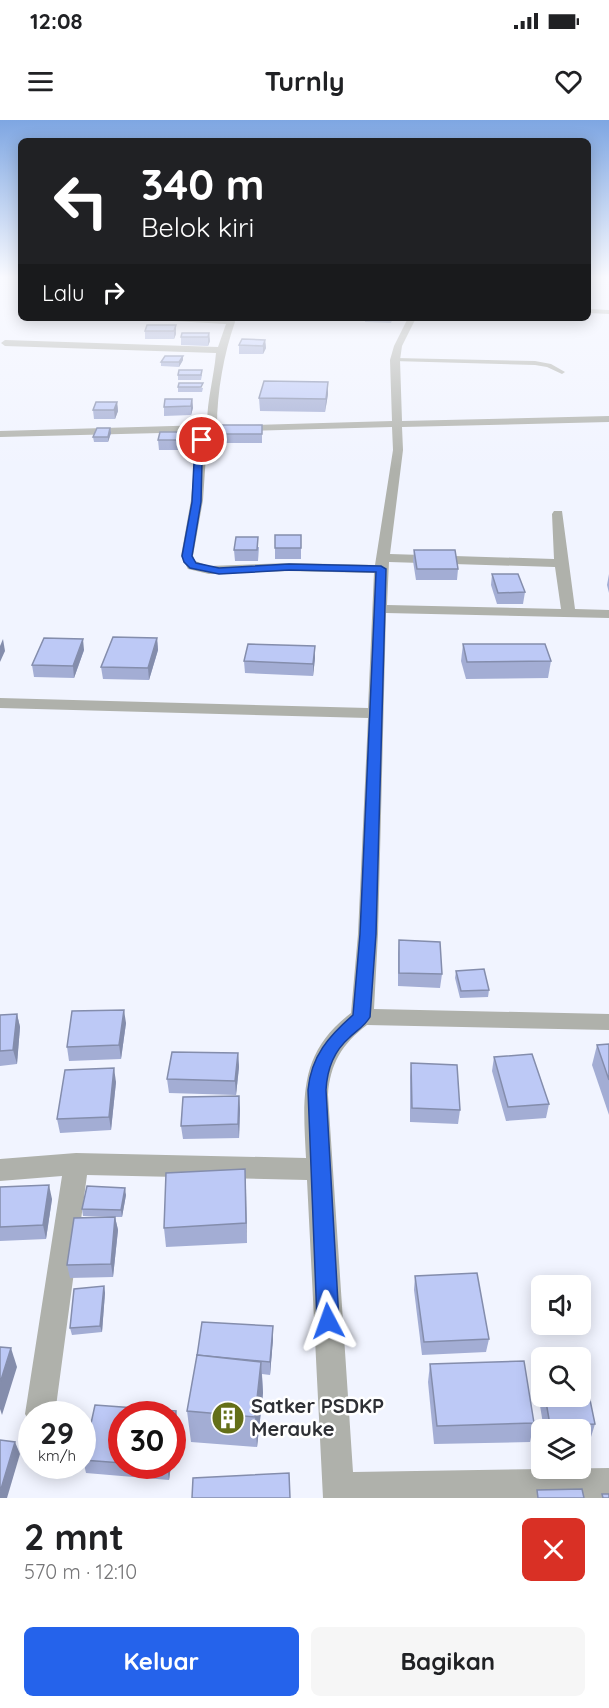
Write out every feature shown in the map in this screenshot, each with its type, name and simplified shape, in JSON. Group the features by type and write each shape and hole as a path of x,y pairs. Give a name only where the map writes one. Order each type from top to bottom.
{"street":[{"path":"224,340 211,425 202,440 198,462 197,502 187,556 193,566 219,571 381,563 561,562"},
{"path":"362,1017 368,934 381,563 398,450 395,360 401,340"},
{"path":"5,343 221,350"},
{"path":"0,434 211,425 397,426 609,419"},
{"path":"558,514 561,562 569,613"},
{"path":"379,609 609,614"},
{"path":"0,703 376,713"},
{"path":"609,1022 362,1017 340,1036 323,1059 318,1072 319,1168 339,1493 609,1485"},
{"path":"0,1170 76,1164 319,1168"},
{"path":"42,1401 76,1164"}],"lane":[{"path":"395,360 535,363 549,365 562,372"}],"building":[{"path":"241,340 265,340 263,346 239,345"},
{"path":"165,356 183,356 179,362 161,362"},
{"path":"179,370 202,370 201,375 178,375"},
{"path":"264,381 328,382 326,399 259,398"},
{"path":"179,383 203,383 201,387 178,387"},
{"path":"165,399 192,399 191,406 164,407"},
{"path":"96,402 117,402 114,410 93,410"},
{"path":"217,425 262,425 262,434 216,434"},
{"path":"97,428 110,428 108,437 93,437"},
{"path":"160,432 183,432 182,440 158,440"},
{"path":"275,535 301,535 301,548 275,548"},
{"path":"236,537 258,537 257,550 234,550"},
{"path":"414,550 455,550 458,569 417,569"},
{"path":"492,574 518,574 525,592 498,593"},
{"path":"113,637 157,638 148,668 101,667"},
{"path":"44,638 83,639 73,666 32,665"},
{"path":"248,644 315,646 313,664 244,661"},
{"path":"463,644 545,644 551,661 467,662"},
{"path":"399,940 440,942 442,974 399,973"},
{"path":"484,969 489,990 461,991 456,971"},
{"path":"124,1010 119,1045 67,1047 72,1011"},
{"path":"17,1014 13,1050 0,1051 0,1015"},
{"path":"609,1044 609,1080 597,1045"},
{"path":"172,1052 238,1053 235,1081 167,1079"},
{"path":"532,1054 549,1104 508,1107 494,1057"},
{"path":"411,1063 457,1065 460,1110 412,1108"},
{"path":"114,1068 109,1117 57,1119 65,1070"},
{"path":"239,1096 238,1124 181,1126 183,1097"},
{"path":"245,1169 246,1223 164,1228 166,1173"},
{"path":"49,1185 43,1225 0,1227 0,1187"},
{"path":"87,1186 125,1188 121,1210 82,1209"},
{"path":"115,1217 111,1264 67,1265 74,1218"},
{"path":"477,1273 489,1339 424,1342 415,1276"},
{"path":"104,1286 100,1326 70,1328 74,1289"},
{"path":"202,1322 273,1326 270,1362 197,1355"},
{"path":"0,1347 11,1348 0,1383"},
{"path":"197,1355 261,1362 255,1417 187,1411"},
{"path":"524,1361 533,1419 531,1419 531,1423 437,1426 430,1364"},
{"path":"96,1405 108,1406 108,1462 96,1461"},
{"path":"591,1405 595,1424 591,1424 591,1419 549,1419 547,1407 591,1407"},
{"path":"0,1440 15,1442 0,1492"},
{"path":"289,1473 290,1498 192,1498 193,1478"},
{"path":"582,1489 584,1498 538,1498 537,1490"},
{"path":"602,1494 609,1494 609,1498 603,1498"}],"place":[{"name":"Satker PSDKP Merauke","path":"228,1418"}],"route":[{"path":"202,440 198,462 197,502 187,556 193,566 219,571 289,567 381,569 368,934 362,1017 340,1036 323,1059 318,1072 319,1168 328,1321"}]}
